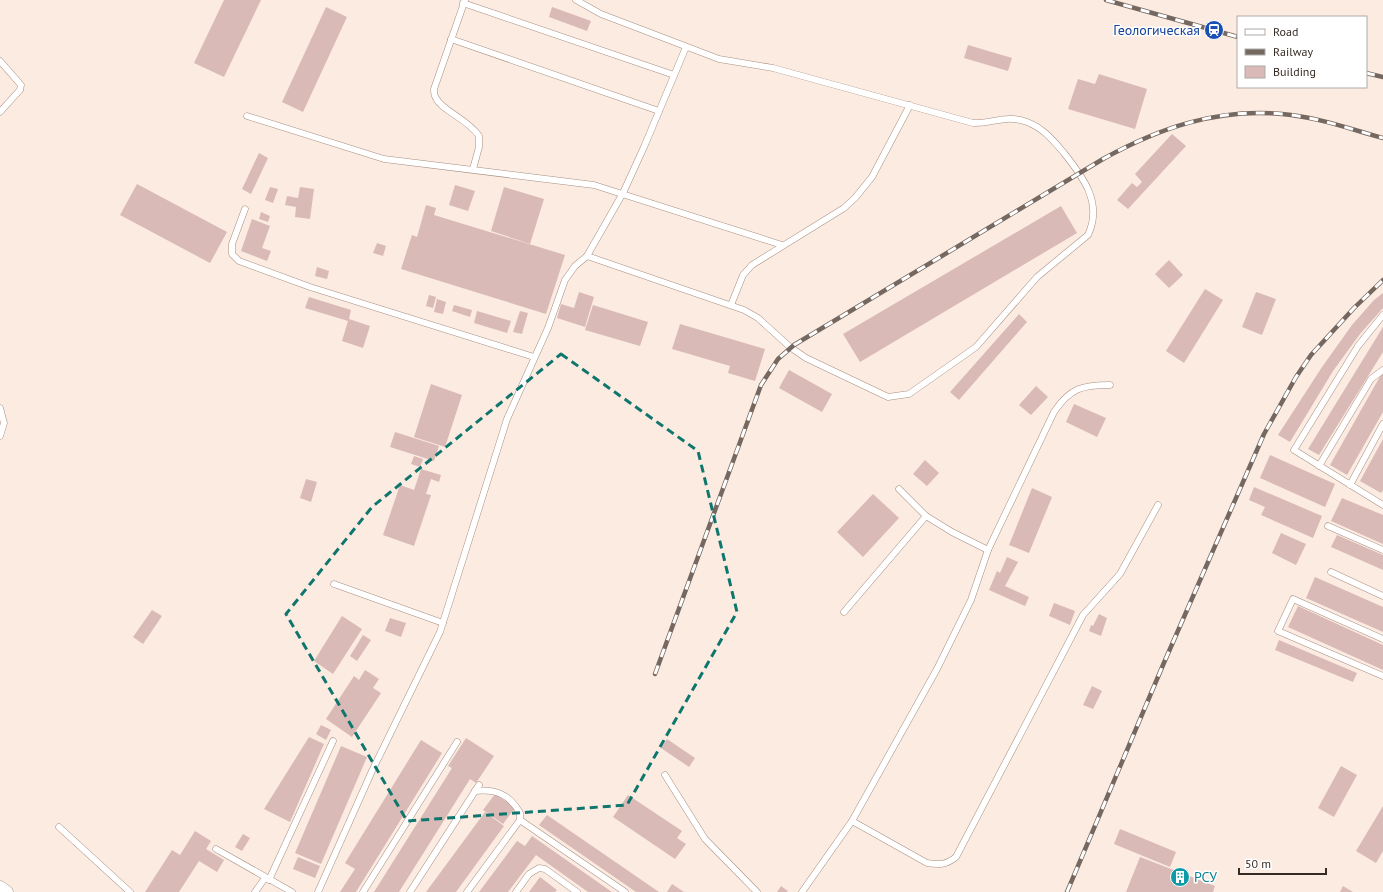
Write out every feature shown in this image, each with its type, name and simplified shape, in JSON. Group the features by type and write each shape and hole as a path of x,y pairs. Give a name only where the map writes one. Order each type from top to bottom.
{"street":[{"path":"0,887 8,892"}],"lane":[{"path":"576,0 601,14 719,59 774,68 973,123 983,123 999,118 1012,118 1038,127 1051,138 1079,172 1088,187 1094,210 1093,226 1088,235 1037,277 976,347 910,394 899,397 888,397 806,358 790,348 758,318 744,310 587,256"},
{"path":"473,169 479,147 478,136 464,120 444,107 436,98 434,89 464,2 674,75"},
{"path":"451,39 659,111"},
{"path":"318,892 372,771 430,654 443,623 507,419 548,328 564,280 587,256 623,193 686,47"},
{"path":"0,61 21,85 20,90 0,112"},
{"path":"731,305 743,275 752,265 782,245 844,208 866,186 910,105"},
{"path":"248,116 384,159 575,181 623,193 782,245"},
{"path":"245,209 232,244 232,254 239,261 310,287 534,357"},
{"path":"1383,315 1358,346 1294,450 1383,504"},
{"path":"1319,466 1371,379 1383,370"},
{"path":"802,892 852,821 937,669 971,600 988,550 1054,412 1061,401 1075,389 1090,385 1110,385"},
{"path":"0,408 4,423 0,436"},
{"path":"1350,485 1383,424"},
{"path":"899,489 926,516 952,532 988,550"},
{"path":"852,821 927,863 938,865 948,863 956,856 1083,615 1120,574 1158,505"},
{"path":"844,612 926,516"},
{"path":"1328,526 1383,550"},
{"path":"1332,572 1383,596"},
{"path":"334,584 443,623"},
{"path":"1383,639 1293,599 1278,631 1383,676"},
{"path":"255,892 267,879 333,741"},
{"path":"363,892 457,742"},
{"path":"665,775 705,839 757,892"},
{"path":"410,892 479,785"},
{"path":"467,892 520,820 520,813 507,798 497,792 489,790 475,791"},
{"path":"520,820 625,892"},
{"path":"59,827 130,892"},
{"path":"216,849 292,892"},
{"path":"516,892 529,874 539,868 545,869 568,889 577,892"}],"highlighted area":[{"path":"561,354 698,451 737,612 627,805 407,821 286,614 372,507"}],"building":[{"path":"224,0 261,0 224,77 194,63"},
{"path":"326,7 347,17 303,112 282,102"},
{"path":"552,7 591,21 587,31 549,17"},
{"path":"968,45 1012,58 1008,71 964,58"},
{"path":"1099,74 1147,89 1135,129 1068,109 1078,79 1095,84"},
{"path":"1172,134 1186,146 1128,209 1117,200 1132,183 1137,187 1142,182 1135,174"},
{"path":"259,153 268,158 251,194 242,189"},
{"path":"137,184 227,232 210,263 120,215"},
{"path":"455,185 475,191 468,211 449,205"},
{"path":"270,187 278,189 273,203 265,200"},
{"path":"300,187 314,189 310,219 295,217 296,207 285,205 287,196 298,198"},
{"path":"504,187 544,199 530,244 491,231"},
{"path":"426,205 436,208 434,215 565,255 546,314 401,269 412,235 417,237"},
{"path":"1061,206 1077,233 860,362 843,334"},
{"path":"261,212 270,216 268,222 259,219"},
{"path":"252,219 270,226 262,248 271,251 267,261 241,251"},
{"path":"377,243 386,246 383,256 373,253"},
{"path":"1169,260 1183,275 1169,288 1155,274"},
{"path":"317,267 329,271 327,279 315,276"},
{"path":"1205,289 1223,300 1184,363 1166,351"},
{"path":"579,292 594,297 585,327 557,318 561,304 574,308"},
{"path":"1256,292 1276,299 1262,335 1242,327"},
{"path":"1383,293 1383,308 1360,334 1333,371 1290,442 1278,435 1322,367 1352,325 1374,300"},
{"path":"429,295 436,297 433,308 426,306"},
{"path":"309,297 351,310 349,319 370,326 363,348 342,341 348,321 305,308"},
{"path":"437,299 446,302 443,314 434,312"},
{"path":"454,305 472,310 470,317 452,311"},
{"path":"593,305 648,322 640,346 585,330"},
{"path":"477,311 511,321 507,333 474,323"},
{"path":"520,311 528,313 522,334 513,332"},
{"path":"1019,314 1027,322 959,400 950,392"},
{"path":"680,324 765,349 755,381 728,373 730,366 672,349"},
{"path":"1383,327 1383,352 1319,455 1308,449"},
{"path":"789,370 832,394 822,412 779,388"},
{"path":"1382,373 1383,412 1347,475 1330,465"},
{"path":"431,384 462,395 445,447 414,437"},
{"path":"1036,386 1048,397 1031,415 1019,405"},
{"path":"1074,404 1106,418 1097,437 1066,422"},
{"path":"395,432 439,446 434,461 390,447"},
{"path":"1383,439 1383,490 1381,493 1360,481"},
{"path":"1270,455 1335,484 1325,507 1260,478"},
{"path":"414,456 423,459 420,467 411,464"},
{"path":"925,460 939,473 927,486 913,474"},
{"path":"421,469 441,475 439,482 431,479 426,494 431,495 414,546 383,535 400,485 414,490"},
{"path":"306,479 317,482 311,502 300,498"},
{"path":"1254,487 1322,516 1313,538 1261,515 1265,507 1249,500"},
{"path":"1032,488 1052,497 1029,553 1009,545"},
{"path":"873,494 899,518 863,557 837,532"},
{"path":"1342,498 1383,515 1383,544 1331,521"},
{"path":"1281,533 1306,544 1296,565 1272,553"},
{"path":"1337,535 1383,555 1383,570 1331,547"},
{"path":"1007,557 1018,562 1005,586 1029,597 1025,606 989,590 997,571 1000,573"},
{"path":"1315,577 1383,607 1383,632 1306,598"},
{"path":"1054,603 1075,611 1070,625 1049,616"},
{"path":"1298,606 1383,645 1383,670 1288,627"},
{"path":"152,610 162,616 143,644 133,637"},
{"path":"1099,614 1107,618 1101,636 1089,631 1091,625 1093,626"},
{"path":"342,616 362,629 333,674 314,661"},
{"path":"390,618 406,623 401,637 385,631"},
{"path":"363,635 371,640 357,661 350,656"},
{"path":"1279,640 1357,673 1353,682 1275,650"},
{"path":"365,670 379,679 373,688 381,693 352,737 326,719 354,676 359,680"},
{"path":"1092,686 1102,691 1093,709 1083,705"},
{"path":"321,725 331,730 326,740 316,734"},
{"path":"309,737 324,744 290,822 264,809"},
{"path":"466,738 494,756 476,783 470,779 399,892 374,892 452,768 448,766"},
{"path":"667,739 695,758 689,767 661,748"},
{"path":"421,740 442,753 356,892 340,892 355,869 345,863"},
{"path":"341,746 367,757 321,864 295,853"},
{"path":"1341,766 1357,775 1334,817 1318,808"},
{"path":"495,794 515,808 503,824 483,810"},
{"path":"628,795 682,831 677,838 686,844 675,859 613,817"},
{"path":"1383,806 1383,851 1376,863 1356,851"},
{"path":"485,812 504,826 456,892 426,892"},
{"path":"547,815 659,892 636,892 539,825"},
{"path":"1120,829 1176,852 1170,867 1114,844"},
{"path":"195,831 211,841 206,849 224,860 217,872 199,861 179,892 145,892 172,850 180,855"},
{"path":"243,834 250,838 242,851 235,847"},
{"path":"532,836 612,892 588,892 536,855 508,892 479,892 517,841 525,846"},
{"path":"298,857 320,866 315,878 293,869"},
{"path":"1140,857 1215,886 1213,892 1126,892"},
{"path":"540,877 557,890 555,892 529,892"},
{"path":"672,884 684,892 667,892"},
{"path":"781,886 788,891 777,892"},
{"path":"1343,886 1353,892 1340,892"}],"railway":[{"path":"1106,0 1237,37"},
{"path":"1367,73 1383,77"},
{"path":"655,674 761,385 778,359 794,345 1103,159 1145,138 1167,130 1212,117 1258,113 1282,114 1308,118 1383,138"},
{"path":"1067,892 1163,665 1264,434 1296,377 1311,355 1354,308 1383,280"}],"place":[{"name":"Геологическая","path":"1214,30"},
{"name":"РСУ","path":"1180,877"}]}
